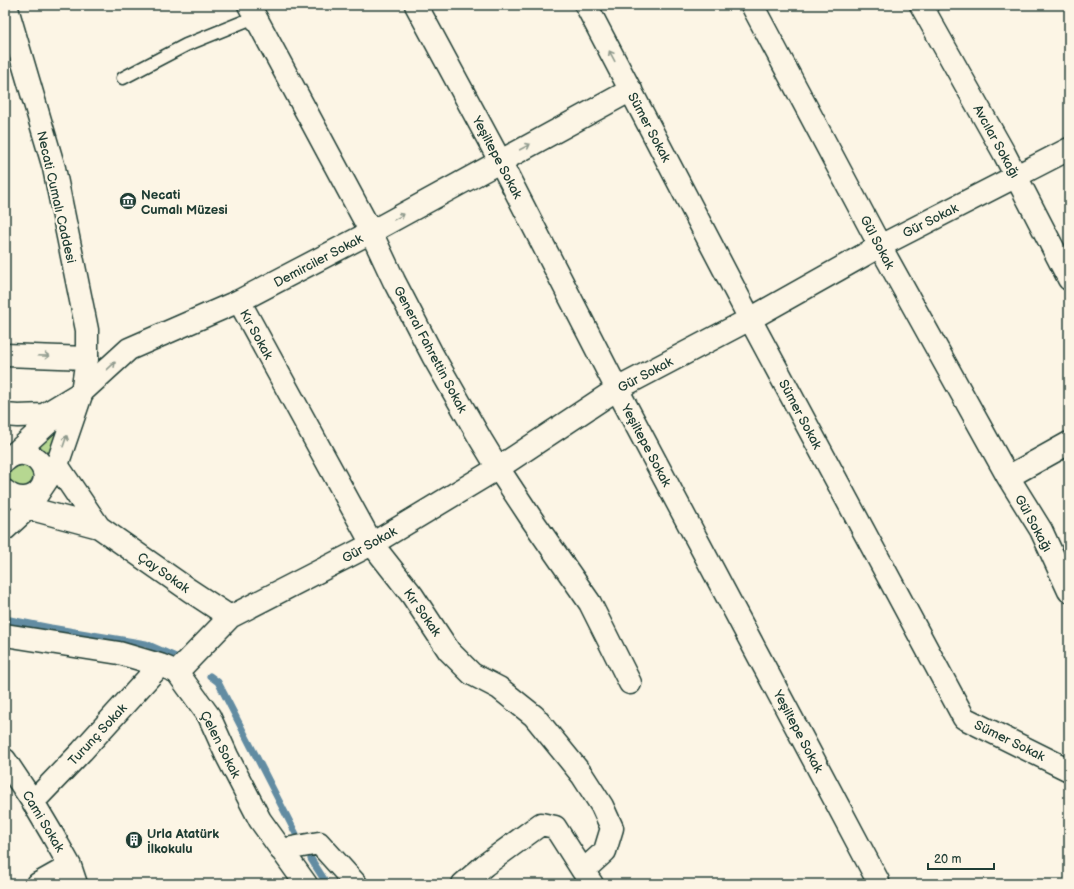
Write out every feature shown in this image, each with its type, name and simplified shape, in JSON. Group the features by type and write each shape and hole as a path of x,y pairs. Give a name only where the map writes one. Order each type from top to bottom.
{"street":[{"name":"Necati Cumalı Caddesi","path":"5,529 28,508 56,465 82,392 87,358 87,330 54,168 6,5"},
{"name":"Yeşiltepe Sokak","path":"416,5 500,161 617,389 875,874 878,884"},
{"name":"Sümer Sokak","path":"586,5 750,319 964,718 1069,770"},
{"name":"Gül Sokak","path":"752,5 880,246 1008,477"},
{"name":"Avcılar Sokağı","path":"921,5 1016,176 1069,279"},
{"name":"General Fahrettin Sokak","path":"252,11 371,232 432,356 480,440 533,521 590,603 630,683"},
{"name":"Demirciler Sokak","path":"5,415 44,415 82,392 129,349 239,301 371,232 631,90"},
{"name":"Gür Sokak","path":"169,668 230,617 372,544 498,468 617,389 750,319 880,246 1069,149"},
{"name":"Kır Sokak","path":"239,301 372,544 412,595 449,651 472,674 499,688 534,716 582,775 602,806 612,828 605,851 588,877"},
{"path":"5,355 87,358"},
{"path":"8,459 82,392"},
{"path":"1008,477 1069,443"},
{"path":"8,459 15,454 29,455 35,458 40,462 43,469 44,476 42,486"},
{"name":"Çay Sokak","path":"56,465 100,526 189,590 230,617"},
{"name":"Gül Sokağı","path":"1008,477 1041,530 1069,591"},
{"name":"Necati Cumalı Caddesi","path":"5,491 12,497 20,499 28,498 35,494 42,486"},
{"name":"Çay Sokak","path":"28,508 100,526"},
{"path":"5,635 119,653 169,668"},
{"name":"Turunç Sokak","path":"33,802 82,751 169,668"},
{"name":"Çelen Sokak","path":"169,668 209,716 260,820 306,884"},
{"name":"Cami Sokak","path":"5,760 33,802 73,875"},
{"path":"463,884 485,865 541,824 555,827 588,877"},
{"path":"281,850 319,843 356,884"},
{"path":"38,884 73,875"}],"lane":[{"path":"123,78 252,11"}],"green space":[{"path":"70,413 50,453 34,443"},
{"path":"16,462 38,470 28,491 10,484 8,472"}],"waterway":[{"path":"5,619 146,644 185,661"},
{"path":"210,676 218,682 296,834"},
{"path":"311,859 327,884"}],"place":[{"name":"Necati Cumalı Müzesi","path":"128,201"},
{"name":"Urla Atatürk İlkokulu","path":"134,840"}]}
